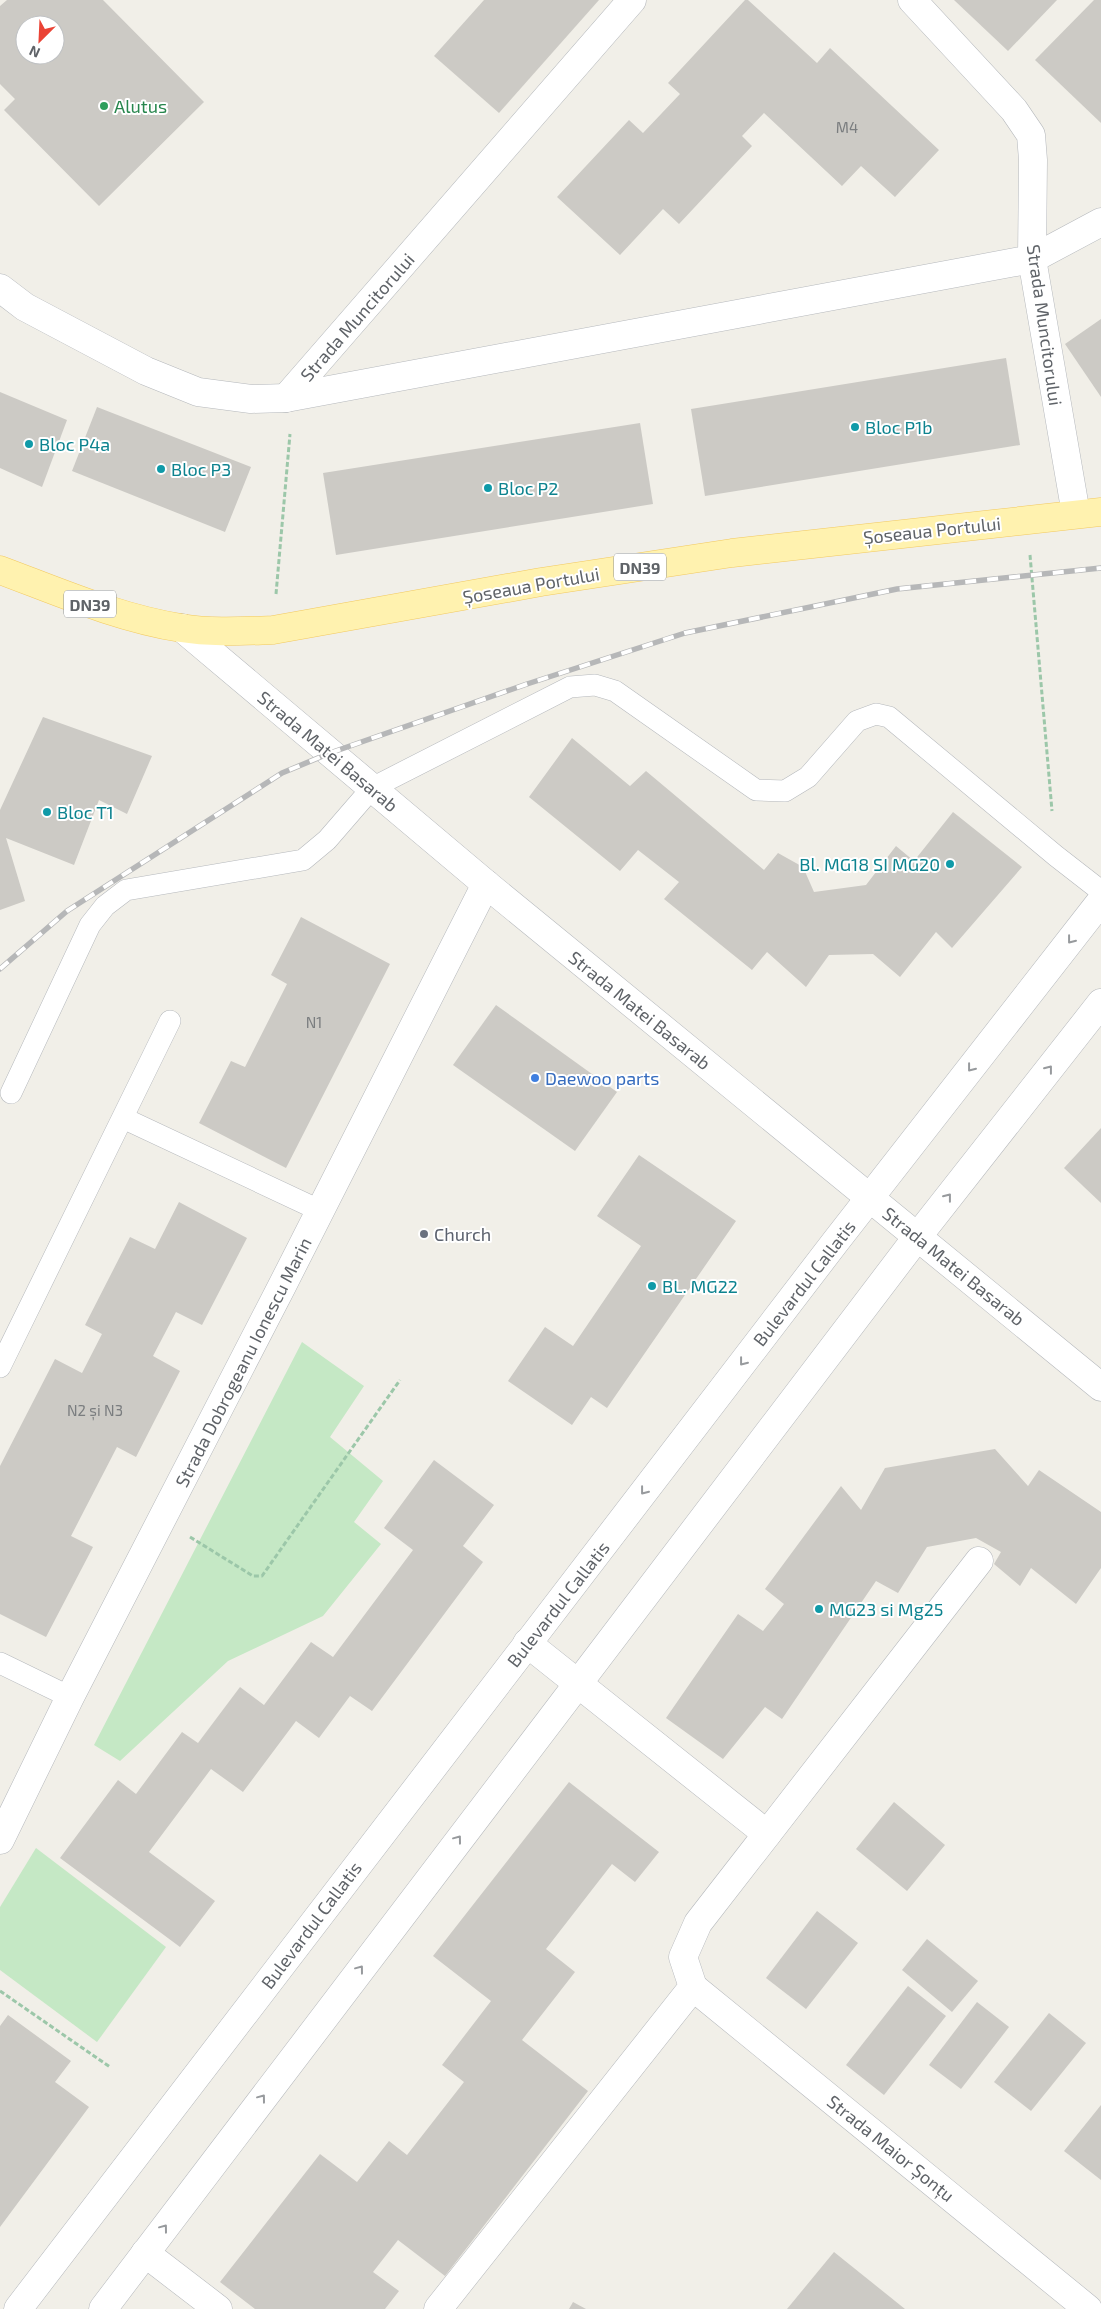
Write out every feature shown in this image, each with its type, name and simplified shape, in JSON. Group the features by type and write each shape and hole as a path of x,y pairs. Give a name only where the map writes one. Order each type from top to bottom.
{"main road":[{"name":"Șoseaua Portului","path":"0,570 107,610 182,628 228,632 273,630 541,582 723,554 1088,513"}],"street":[{"name":"Strada Muncitorului","path":"286,398 632,0"},
{"name":"Strada Muncitorului","path":"912,0 1014,110 1031,136 1033,160 1032,259 1088,513"},
{"path":"0,288 25,307 146,371 198,392 251,399 286,398 1032,259 1101,222"},
{"name":"Strada Matei Basarab","path":"182,628 486,884 1101,1387"},
{"name":"Strada Dobrogeanu Ionescu Marin","path":"0,1840 70,1697 321,1211 486,884"},
{"name":"Bulevardul Callatis","path":"18,2309 870,1198 1101,901"},
{"path":"103,2309 918,1236 1101,1003"},
{"path":"438,2309 693,1987 683,1957 698,1923 979,1562"},
{"path":"527,1644 767,1834"},
{"name":"Strada Maior Șonțu","path":"693,1987 1088,2309"},
{"path":"145,2252 218,2309"}],"lane":[{"path":"11,1093 90,926 104,906 126,890 303,860 327,840 372,788 570,687 596,685 615,691 756,790 785,791 808,777 857,721 876,714 889,717 1056,856 1101,890"},
{"path":"0,1367 170,1021"},
{"path":"123,1118 321,1211"},
{"path":"0,1663 70,1697"}],"path":[{"path":"273,630 290,433 286,398"},
{"path":"1026,520 1056,856"},
{"path":"162,1519 253,1576 262,1576 400,1380"},
{"path":"0,1991 110,2067"}],"green space":[{"path":"302,1342 364,1386 330,1437 383,1481 354,1522 381,1544 323,1616 228,1661 120,1761 94,1745"},
{"path":"36,1848 166,1947 97,2042 0,1970 0,1907"}],"building":[{"name":"Alutus","path":"7,0 103,0 204,102 99,206 4,110 15,99 0,84 0,6"},
{"path":"484,0 599,0 499,113 434,56"},
{"path":"745,0 748,0 817,63 830,48 939,150 895,197 861,166 842,186 764,113 742,136 752,146 679,224 663,209 620,255 557,197 629,120 643,133 680,94 668,83"},
{"path":"954,0 1057,0 1008,51"},
{"path":"1094,0 1101,0 1101,123 1035,60"},
{"path":"1101,319 1101,397 1065,344"},
{"name":"Bloc P1b","path":"1006,358 1020,445 705,496 691,409"},
{"name":"Bloc P4a","path":"0,392 67,420 42,487 0,468"},
{"name":"Bloc P3","path":"97,407 251,467 225,532 72,471"},
{"name":"Bloc P2","path":"640,423 653,504 336,555 323,473"},
{"name":"Bloc T1","path":"43,717 152,756 127,814 99,800 74,865 6,838 25,901 0,910 0,810"},
{"name":"Bl. MG18 SI MG20","path":"572,738 630,786 646,771 764,870 778,853 803,867 814,892 866,885 896,846 914,861 953,812 1022,867 952,948 936,932 900,977 873,954 829,955 806,987 767,952 752,970 664,899 679,882 638,850 620,871 529,797"},
{"path":"301,917 390,964 286,1168 199,1123 231,1061 245,1067 287,984 271,975"},
{"name":"Daewoo parts","path":"496,1005 617,1092 575,1151 453,1065"},
{"path":"1101,1128 1101,1203 1064,1168"},
{"name":"BL. MG22","path":"639,1155 736,1221 607,1408 591,1397 572,1425 508,1381 545,1327 573,1346 641,1246 597,1216"},
{"path":"179,1202 247,1238 202,1325 176,1312 153,1356 180,1371 136,1457 117,1447 71,1536 93,1547 46,1637 0,1614 0,1466 55,1359 82,1373 102,1334 85,1325 130,1237 155,1249"},
{"name":"MG23 si Mg25","path":"995,1449 1028,1486 1039,1470 1101,1512 1101,1568 1076,1604 1031,1568 1020,1586 994,1564 1001,1552 976,1538 927,1547 898,1593 876,1581 782,1719 765,1707 723,1759 666,1718 738,1614 763,1631 784,1604 765,1589 841,1486 861,1510 885,1468"},
{"path":"434,1460 494,1505 463,1546 483,1562 372,1711 350,1696 319,1738 296,1721 243,1792 211,1769 149,1852 215,1901 180,1947 60,1858 118,1780 136,1794 182,1732 198,1743 240,1687 264,1705 311,1642 333,1657 413,1550 384,1528"},
{"path":"569,1782 659,1852 635,1882 612,1864 546,1949 575,1972 522,2040 588,2091 445,2276 398,2240 373,2272 399,2291 385,2309 255,2309 220,2282 320,2154 357,2182 389,2141 407,2155 464,2082 442,2065 491,2001 433,1956"},
{"path":"894,1802 945,1845 907,1891 856,1849"},
{"path":"817,1911 858,1943 806,2009 766,1978"},
{"path":"927,1939 978,1981 952,2012 902,1970"},
{"path":"908,1986 946,2016 884,2095 846,2065"},
{"path":"977,2002 1009,2027 961,2089 929,2065"},
{"path":"1049,2013 1086,2043 1031,2111 994,2082"},
{"path":"8,2015 71,2061 55,2082 89,2107 0,2227 0,2026"},
{"path":"1101,2105 1101,2180 1064,2151"},
{"path":"834,2252 905,2309 787,2309"},
{"path":"573,2302 586,2309 569,2309"}],"railway":[{"path":"0,969 67,911 282,773 330,753 527,684 685,633 897,589 1101,568"}],"place":[{"name":"Alutus","path":"104,106"},
{"name":"Bloc P1b","path":"855,427"},
{"name":"Bloc P4a","path":"29,444"},
{"name":"Bloc P3","path":"161,469"},
{"name":"Bloc P2","path":"488,488"},
{"name":"Bloc T1","path":"47,812"},
{"name":"Bl. MG18 SI MG20","path":"950,864"},
{"name":"Daewoo parts","path":"535,1078"},
{"name":"Church","path":"424,1234"},
{"name":"BL. MG22","path":"652,1286"},
{"name":"MG23 si Mg25","path":"819,1609"}]}
